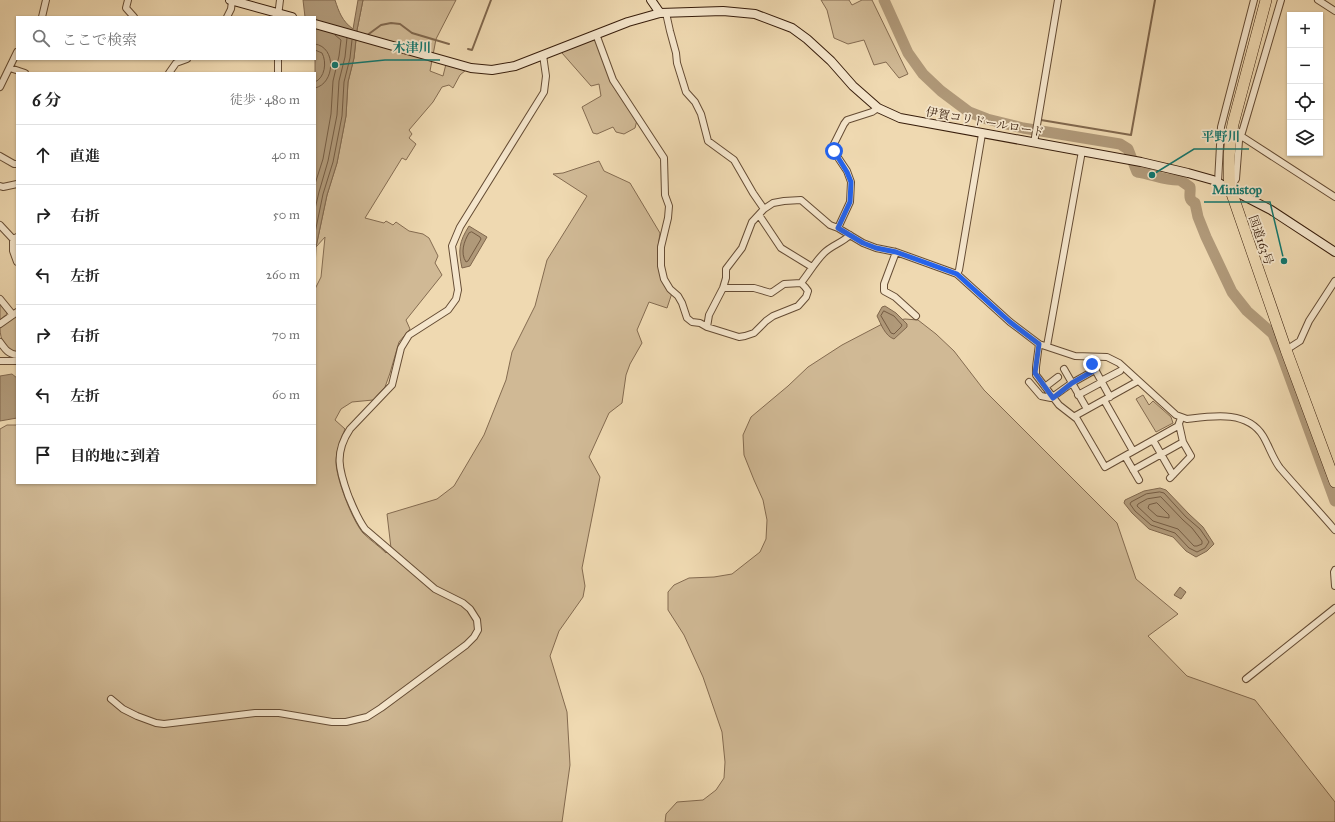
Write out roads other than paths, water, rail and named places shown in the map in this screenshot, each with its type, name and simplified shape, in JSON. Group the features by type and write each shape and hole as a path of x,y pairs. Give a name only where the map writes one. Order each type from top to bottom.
{"highway":[{"name":"国道163号","path":"1266,0 1232,124 1229,144 1228,171 1230,188 1286,350 1335,482"}],"street":[{"path":"42,16 46,0"},
{"path":"128,0 126,8 133,16"},
{"path":"227,16 231,10 231,0 279,15 280,0"},
{"path":"651,0 663,13 670,31 677,63 686,92 701,114 708,141 734,160 764,209"},
{"path":"1034,140 1058,0"},
{"path":"1218,182 1221,127 1254,0"},
{"path":"1230,188 1236,179 1239,141 1281,0"},
{"path":"1318,0 1335,11"},
{"name":"伊賀コリドールロード","path":"316,24 460,65 484,70 515,66 628,22 663,13 723,11 755,14 792,28 831,61 853,86 878,108 900,118 982,134 1034,140 1141,162 1218,182 1271,210 1335,252"},
{"path":"596,34 612,80 664,158 665,195 669,206 668,218 661,247 661,266 664,279 670,289 678,296 687,318 692,322 700,323 707,327 740,337 754,333 766,321 800,304 806,297 808,291 801,283"},
{"path":"0,87 16,54"},
{"path":"111,699 128,712 156,723 179,723 255,713 279,713 340,723 353,721 367,717 381,708 466,645 477,633 477,620 470,609 435,589 365,529 357,516 340,473 340,457 346,436 350,429 392,385 401,348 409,335 448,310 456,299 458,290 452,253 454,240 544,92 546,76 543,55"},
{"path":"170,72 176,63 184,60"},
{"path":"278,60 278,72"},
{"path":"10,68 22,72"},
{"path":"838,228 850,202 851,182 847,172 835,153 834,144 847,120 872,112 878,108"},
{"path":"957,274 959,270 982,134"},
{"path":"1241,136 1335,197"},
{"path":"1047,346 1082,151"},
{"path":"0,156 16,164"},
{"path":"0,186 16,184"},
{"path":"707,327 709,315 723,288 726,278 726,269 742,248 752,222 764,209 773,203 801,200 830,225 863,243 876,248 896,252 957,274 1010,322 1039,344 1075,356 1107,357 1119,364 1176,415 1180,421 1179,428 1183,442 1191,456 1171,476 1153,440"},
{"path":"758,215 781,248 812,267"},
{"path":"0,225 15,238 13,251 16,259"},
{"path":"723,288 754,288 771,293 784,284 801,283 825,252 845,240 850,235"},
{"path":"896,252 884,284 884,291 895,297 916,316"},
{"path":"1286,350 1300,341 1309,321 1335,281"},
{"path":"0,299 15,314 0,324"},
{"path":"0,342 7,352 16,354"},
{"path":"1039,344 1035,373 1062,408 1075,416 1105,467 1153,440 1180,421 1187,419 1225,416 1239,418 1251,424 1259,431 1280,468 1335,530"},
{"path":"0,361 16,361"},
{"path":"1029,382 1040,396 1053,398 1093,367 1110,397"},
{"path":"1064,369 1087,409"},
{"path":"1078,395 1120,371"},
{"path":"1045,387 1058,377"},
{"path":"1075,416 1138,381"},
{"path":"1104,400 1133,451"},
{"path":"1133,470 1183,442"},
{"path":"1125,456 1139,480"},
{"path":"1335,570 1335,586"},
{"path":"1246,679 1335,608"}],"water":[{"path":"303,0 335,0 344,19 353,29 358,0 363,0 357,30 354,58 348,82 346,116 337,163 327,195 316,247 316,16 305,16"},
{"path":"469,226 487,237 470,266 462,268 460,246"},
{"path":"885,306 896,313 907,324 907,327 894,339 886,333 877,316 882,307"},
{"path":"12,374 16,377 16,418 0,421 0,376"},
{"path":"1160,488 1166,490 1203,527 1214,544 1207,551 1196,557 1186,551 1173,537 1149,529 1124,503 1125,500 1144,491"},
{"path":"1180,587 1186,592 1181,599 1174,595"}],"waterway":[{"path":"468,49 472,50 491,0"},
{"path":"884,0 908,53 923,74 941,91 969,112 987,119 1023,128 1120,144 1128,149 1137,172 1180,180 1190,187 1190,198 1195,203 1198,217 1206,237 1232,292 1247,311 1273,334 1335,501"},
{"path":"1041,120 1131,135 1155,0"},
{"path":"366,36 381,25 391,23 400,24 412,33 449,44"}],"place":[{"name":"木津川","path":"335,65"},
{"name":"平野川","path":"1152,175"},
{"name":"Ministop","path":"1284,261"}]}
